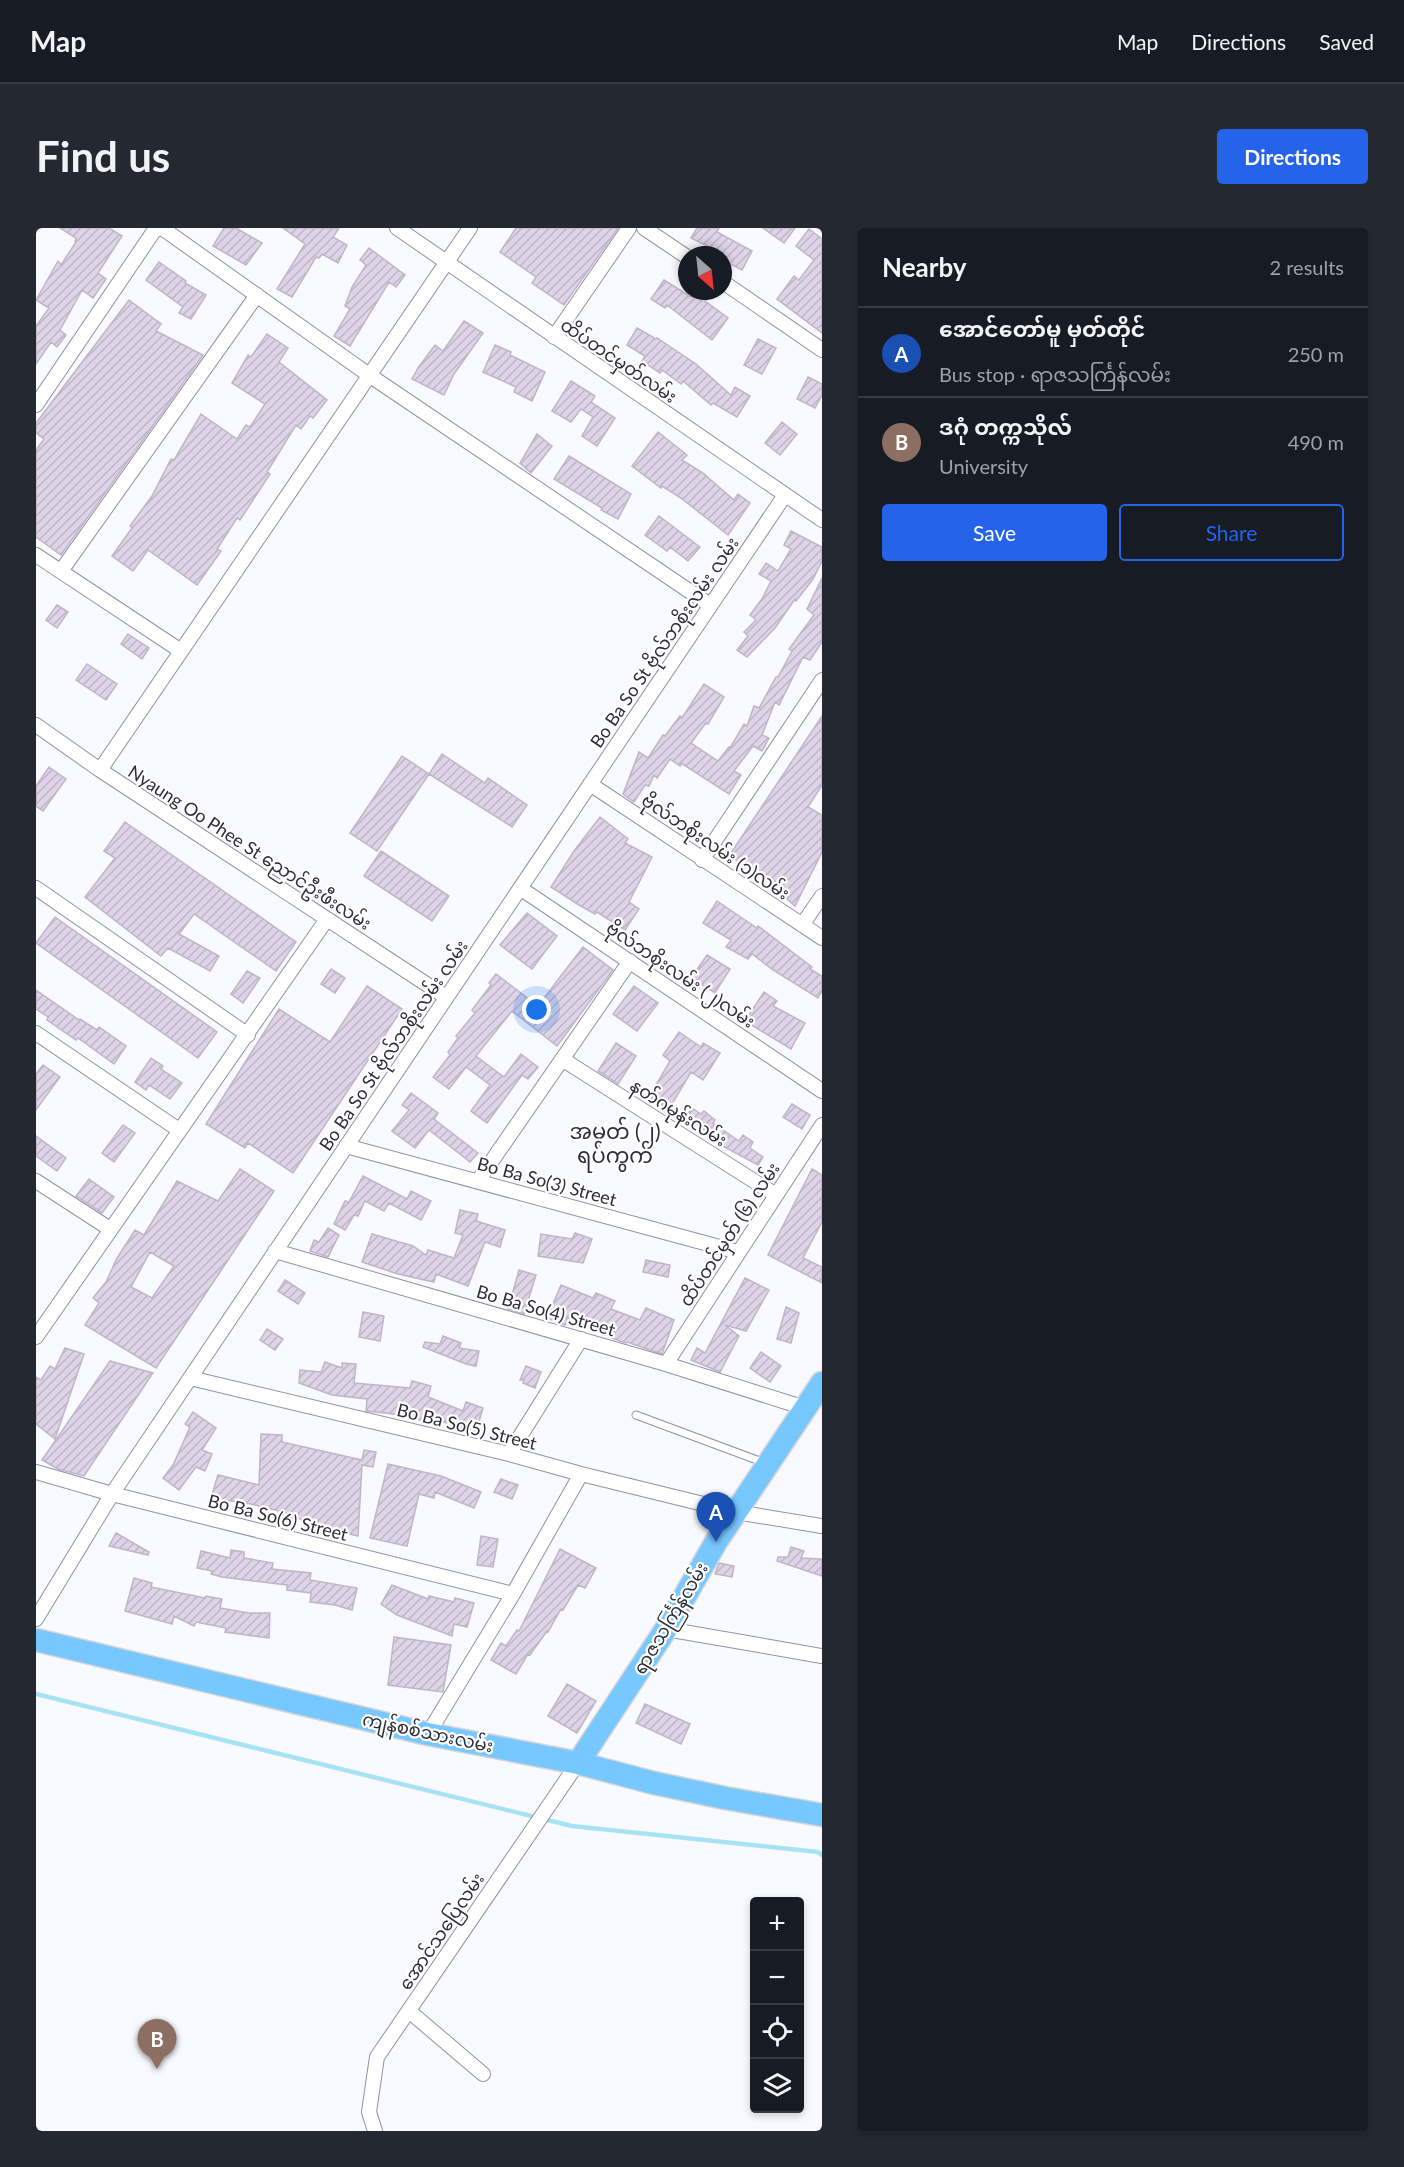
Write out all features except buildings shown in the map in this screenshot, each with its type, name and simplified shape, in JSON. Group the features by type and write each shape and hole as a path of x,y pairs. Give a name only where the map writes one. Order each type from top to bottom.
{"main road":[{"name":"ရာဇသင်္ကြန်လမ်း","path":"578,1763 666,1629 736,1512 822,1383"},
{"name":"ကျန်စစ်သားလမ်း","path":"36,1640 428,1734 578,1763 654,1783 822,1815"}],"street":[{"path":"36,405 156,228"},
{"path":"162,228 369,375 710,605"},
{"name":"ထိပ်တင်မှတ်လမ်း","path":"397,228 822,520"},
{"path":"100,770 470,228"},
{"path":"555,338 629,228"},
{"path":"644,228 678,252"},
{"path":"732,288 822,350"},
{"path":"61,571 257,295"},
{"name":"Bo Ba So St ဗိုလ်ဘစိုးလမ်း လမ်း","path":"36,1619 112,1494 785,495"},
{"path":"36,555 181,651"},
{"path":"702,860 822,681"},
{"name":"Nyaung Oo Phee St ညောင်ဦးဖီးလမ်း","path":"36,725 100,770 446,997"},
{"name":"ဗိုလ်ဘစိုးလမ်း (၁)လမ်း","path":"590,784 822,938"},
{"path":"36,888 248,1035"},
{"name":"ဗိုလ်ဘစိုးလမ်း (၂)လမ်း","path":"520,888 822,1091"},
{"path":"802,925 822,896"},
{"path":"36,1337 327,919"},
{"path":"478,1181 630,961"},
{"path":"36,1033 179,1130"},
{"name":"နတ်ဂမုန်းလမ်း","path":"562,1059 776,1195"},
{"name":"ထိပ်တင်မှတ် (၆) လမ်း","path":"666,1364 822,1125"},
{"name":"Bo Ba So(3) Street","path":"346,1146 738,1252"},
{"path":"36,1181 110,1229"},
{"name":"Bo Ba So(4) Street","path":"275,1251 666,1364 805,1408"},
{"path":"509,1454 581,1339"},
{"name":"Bo Ba So(5) Street","path":"190,1378 509,1454 736,1512 822,1526"},
{"name":"Bo Ba So(6) Street","path":"36,1472 112,1494 513,1594"},
{"path":"428,1734 513,1594 581,1474"},
{"path":"666,1629 822,1656"},
{"name":"အောင်သပြေလမ်း","path":"375,2131 369,2112 377,2057 578,1763"},
{"path":"409,2011 483,2074"}],"lane":[{"path":"636,1415 767,1464"}],"waterway":[{"path":"36,1694 572,1826 818,1852 822,1855"}],"place":[{"name":"အောင်တော်မူ မှတ်တိုင်","path":"716,1542"},
{"name":"ဒဂုံ တက္ကသိုလ်","path":"157,2069"}],"district":[{"name":"အမှတ် (၂) ရပ်ကွက်","path":"615,1142"}]}
